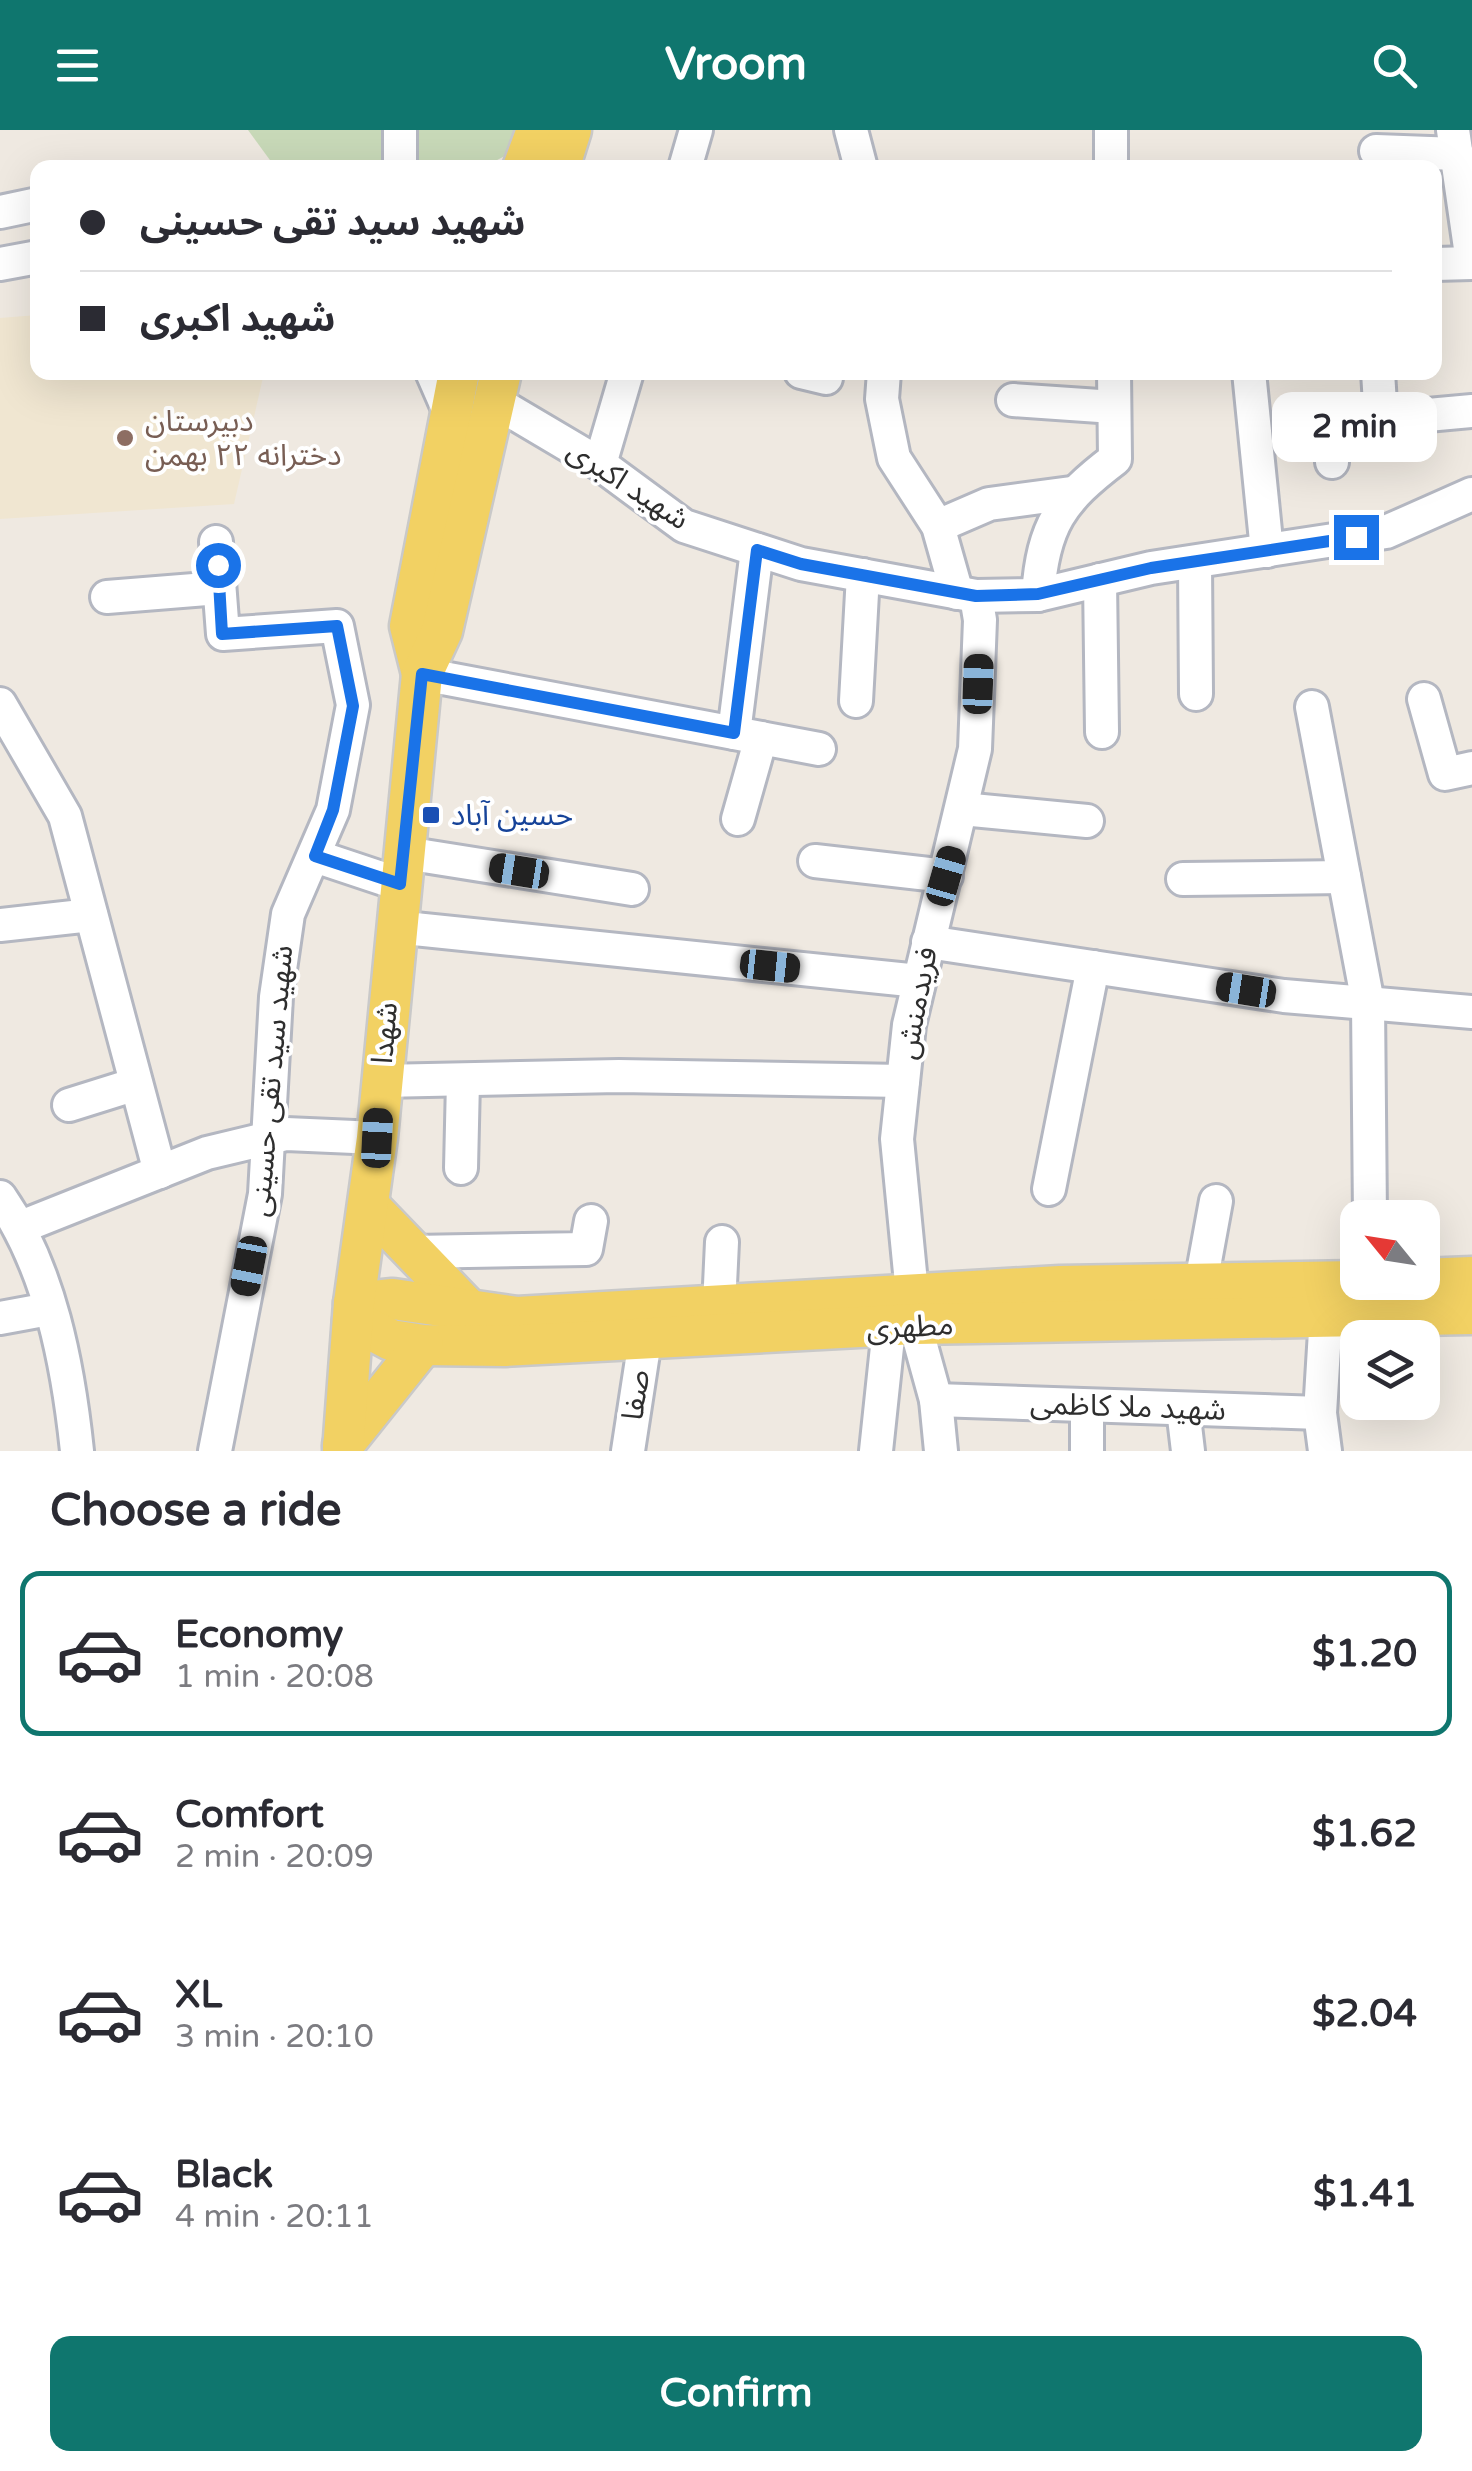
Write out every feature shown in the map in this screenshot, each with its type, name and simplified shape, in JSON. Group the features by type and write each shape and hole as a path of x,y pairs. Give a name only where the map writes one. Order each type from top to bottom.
{"main road":[{"path":"526,160 537,130"},
{"path":"562,160 571,130"},
{"name":"شهدا","path":"422,674 410,626 457,380"},
{"name":"شهدا","path":"343,1448 422,674 442,632 496,386"},
{"path":"368,1206 472,1313"},
{"path":"1440,1278 1472,1277"},
{"name":"مطهری","path":"354,1312 391,1340 422,1345 644,1340 1201,1284 1340,1280"},
{"name":"مطهری","path":"354,1312 393,1299 517,1317 719,1306 905,1316 1472,1314"},
{"path":"343,1448 422,1345"}],"street":[{"path":"400,130 400,160"},
{"path":"688,160 696,130"},
{"path":"851,130 859,160"},
{"path":"1111,130 1112,160"},
{"path":"1376,150 1455,142 1450,202 1472,263 1442,264"},
{"path":"0,212 30,206"},
{"path":"0,264 30,259"},
{"path":"435,380 449,411"},
{"path":"600,464 625,380"},
{"name":"فریدمنش","path":"883,380 882,398 894,458 938,526 980,620 975,749 919,981 903,1082 898,1139 905,1316"},
{"path":"1038,594 1041,552 1070,493 1115,459 1114,380"},
{"path":"1250,380 1267,551"},
{"path":"1378,380 1381,420"},
{"name":"شهید اکبری","path":"496,386 684,526 801,564 967,594 1038,594 1386,532 1472,494"},
{"path":"1014,400 1114,407"},
{"path":"1332,462 1329,424 1472,411"},
{"path":"938,526 989,504 1070,493"},
{"name":"شهید سید تقی حسینی","path":"215,1451 265,1194 276,997 288,914 333,810 353,706 337,626 222,634 216,542"},
{"path":"738,819 747,735 757,550"},
{"path":"1195,563 1196,694"},
{"path":"856,701 863,575"},
{"path":"1100,580 1102,732"},
{"path":"107,597 220,588"},
{"path":"422,674 819,749"},
{"path":"1424,699 1445,774 1472,768"},
{"path":"0,704 65,816 160,1172"},
{"path":"1312,707 1368,1004 1370,1200"},
{"path":"962,809 1087,821"},
{"path":"315,856 402,869 632,889"},
{"path":"815,861 946,876"},
{"path":"1184,879 1344,877"},
{"path":"0,925 90,915"},
{"path":"395,926 919,981"},
{"path":"928,942 1284,996 1472,1012"},
{"path":"1050,1189 1094,967"},
{"path":"381,1081 618,1076 903,1082"},
{"path":"461,1168 463,1081"},
{"path":"69,1105 136,1084"},
{"path":"21,1227 207,1152 286,1134 377,1138"},
{"path":"0,1197 21,1227 49,1309 72,1399 77,1451"},
{"path":"1201,1284 1216,1201"},
{"path":"413,1252 586,1249 591,1220"},
{"path":"719,1306 722,1242"},
{"path":"0,1318 49,1309"},
{"path":"1324,1451 1320,1414 1326,1315"},
{"path":"905,1316 936,1400 941,1451"},
{"path":"876,1451 905,1316"},
{"name":"صفا","path":"628,1451 644,1340"},
{"name":"شهید ملا کاظمی","path":"936,1400 1320,1414"},
{"path":"1087,1406 1087,1451"},
{"path":"1183,1409 1188,1451"}],"shaded area":[{"name":"دبیرستان دخترانه ۲۲ بهمن","path":"30,316 30,380 262,380 234,504 0,519 0,318"}],"green space":[{"path":"248,130 386,130 387,160 270,160"},
{"path":"413,130 522,130 514,151 497,160 415,160"}],"place":[{"name":"دبیرستان دخترانه ۲۲ بهمن","path":"125,438"},
{"name":"حسین آباد","path":"431,815"}],"route":[{"path":"218,565 222,634 337,626 353,706 333,810 315,856 400,884 422,674 734,733 757,550 801,564 976,596 1038,594 1151,568 1356,537"}]}
